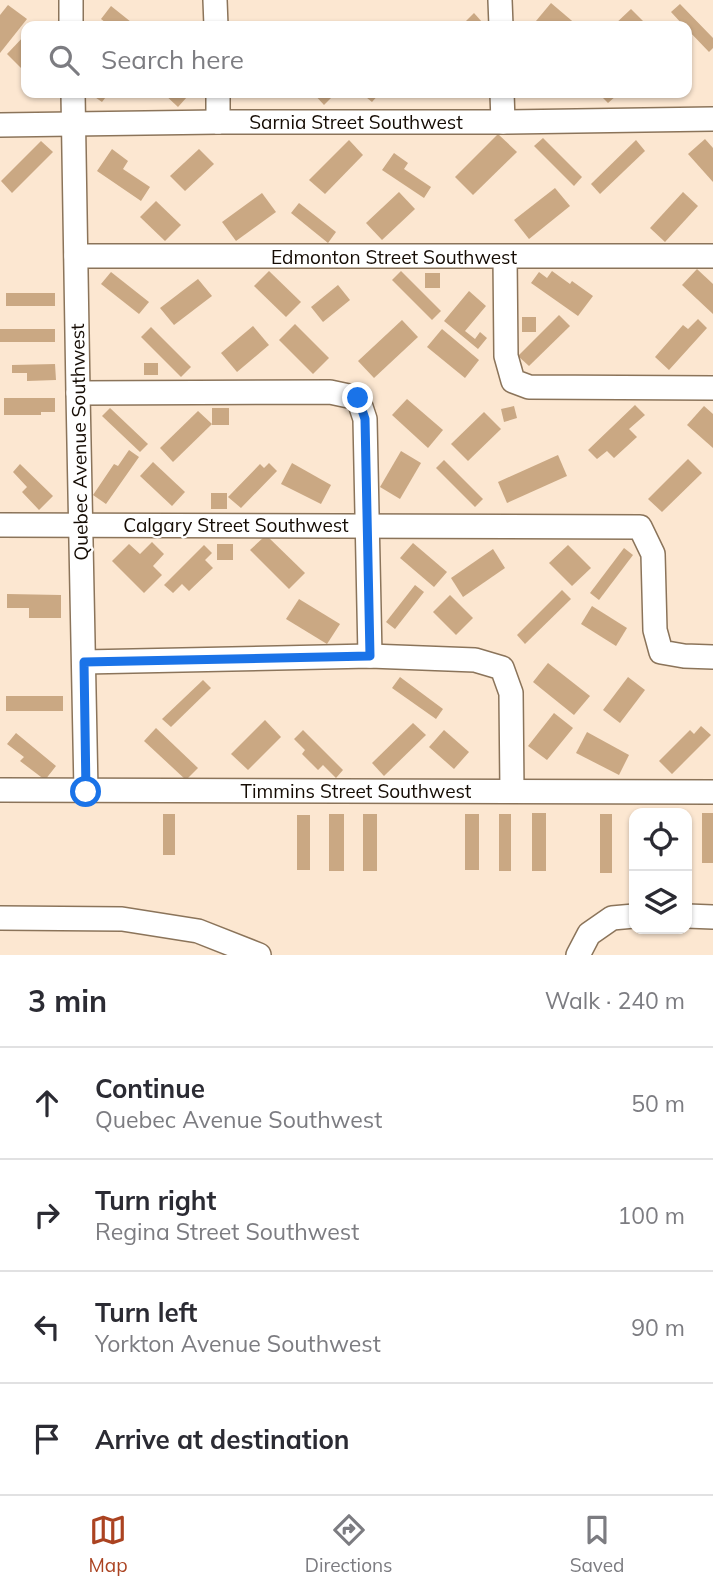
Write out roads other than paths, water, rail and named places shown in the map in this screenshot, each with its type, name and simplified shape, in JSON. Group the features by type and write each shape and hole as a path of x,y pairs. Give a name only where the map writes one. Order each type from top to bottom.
{"street":[{"path":"71,0 71,21"},
{"path":"215,0 216,21"},
{"path":"500,0 501,21"},
{"name":"Quebec Avenue Southwest","path":"74,98 86,792"},
{"path":"218,98 218,122"},
{"path":"502,98 503,122"},
{"name":"Sarnia Street Southwest","path":"0,125 713,119"},
{"name":"Edmonton Street Southwest","path":"76,256 713,256"},
{"path":"505,257 506,356 513,381 529,387 713,388"},
{"path":"78,393 330,392 358,398 365,419 370,656"},
{"name":"Calgary Street Southwest","path":"0,525 640,527 653,554 655,630 661,652 713,657"},
{"path":"84,662 370,656 475,660 502,668 511,693 512,792"},
{"name":"Timmins Street Southwest","path":"0,790 713,792"},
{"path":"578,955 589,934 612,918 629,916"},
{"path":"692,916 713,917"},
{"path":"0,918 121,919 198,931 248,953"}]}
